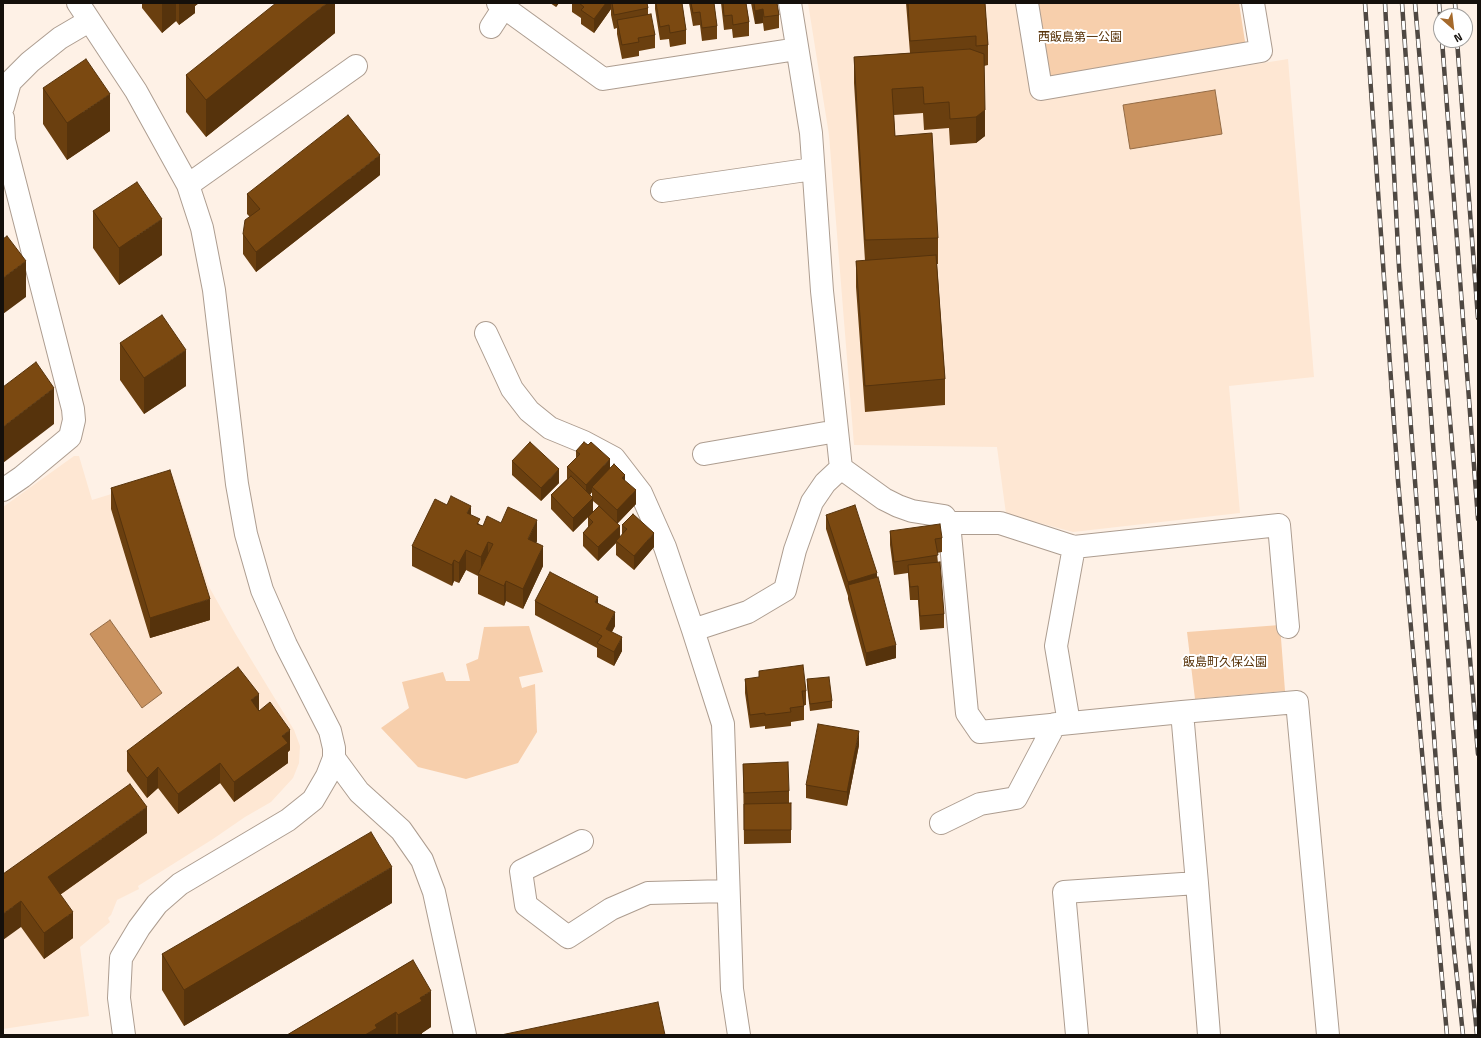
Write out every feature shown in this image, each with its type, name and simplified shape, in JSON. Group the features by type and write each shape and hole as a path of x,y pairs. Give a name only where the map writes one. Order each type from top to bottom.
{"street":[{"path":"790,3 810,133 822,291 841,468 884,499 898,506 912,510 944,516 950,523 967,713 980,732 1297,702 1328,1035"},
{"path":"1027,3 1041,89 1261,52 1253,3"},
{"path":"491,27 501,5 603,79 797,49"},
{"path":"3,107 10,82 30,62 60,38 84,12 136,91 188,185 202,228 214,290 237,484 246,534 262,590 286,645 330,731 334,748 334,758 327,776 313,800 288,820 180,884 156,904 139,928 121,958 119,998 124,1035"},
{"path":"188,185 356,66"},
{"path":"3,118 4,140 73,409 74,420 70,437 22,477 3,490"},
{"path":"662,191 813,169"},
{"path":"486,333 512,389 529,410 550,428 584,442 614,458 641,493 665,547 723,724 732,989 739,1035"},
{"path":"704,454 837,431"},
{"path":"693,630 748,612 785,590 795,550 812,502 825,483 841,468"},
{"path":"950,523 1000,523 1074,547 1279,525 1288,627"},
{"path":"941,823 980,804 1016,798 1062,724 1056,646 1074,547"},
{"path":"1182,712 1210,1035"},
{"path":"334,758 359,792 401,830 422,860 434,892 465,1035"},
{"path":"582,841 521,872 526,905 568,937 611,909 648,893 728,891"},
{"path":"1077,1035 1064,892 1197,883"}],"shaded area":[{"path":"808,3 1015,3 1033,100 1288,59 1314,377 1229,386 1240,513 1073,532 1006,514 997,447 854,445 829,135"},
{"path":"1215,90 1222,134 1130,149 1123,105"},
{"path":"74,456 79,456 92,500 173,475 208,585 235,633 294,730 300,746 299,763 293,778 271,802 245,817 138,886 139,889 117,900 111,915 108,918 110,922 80,947 89,1016 3,1029 3,507"},
{"path":"110,620 162,693 142,708 90,634"}],"green space":[{"name":"西飯島第一公園","path":"1037,3 1239,3 1246,48 1050,79"},
{"name":"飯島町久保公園","path":"1280,625 1285,691 1195,699 1187,632"},
{"path":"529,626 543,672 519,677 522,688 535,684 537,732 518,763 466,779 418,767 381,728 409,708 402,682 443,672 446,681 470,681 466,664 478,659 484,627"}],"building":[{"path":"276,3 327,3 206,100 186,75"},
{"path":"579,3 606,3 594,19 581,10 584,7"},
{"path":"612,3 647,3 648,8 614,15"},
{"path":"656,3 682,3 686,30 670,33 669,25 660,27"},
{"path":"691,3 714,3 717,26 702,28 700,12 693,13"},
{"path":"723,3 746,3 749,22 733,25 732,15 724,16"},
{"path":"754,3 777,3 779,15 764,17 763,9 755,11"},
{"path":"908,3 985,3 988,45 976,46 976,36 910,41"},
{"path":"651,14 655,35 638,38 639,42 622,45 617,20"},
{"path":"970,49 984,54 985,110 976,117 950,119 949,102 924,104 923,87 892,89 895,136 932,133 938,238 865,240 854,57"},
{"path":"86,59 110,94 67,123 43,88"},
{"path":"348,115 380,155 256,252 243,234 245,220 260,209 247,194"},
{"path":"137,182 162,219 119,248 93,211"},
{"path":"7,236 26,261 3,278 3,239"},
{"path":"936,255 945,379 865,386 856,261"},
{"path":"162,315 186,350 144,378 120,343"},
{"path":"36,362 54,388 3,427 3,387"},
{"path":"530,442 559,469 541,488 512,461"},
{"path":"584,442 588,445 591,442 610,459 586,485 567,467 580,454 576,451"},
{"path":"614,464 625,475 622,478 636,490 617,510 592,487"},
{"path":"170,470 210,599 150,618 111,488"},
{"path":"571,476 593,498 573,518 551,495"},
{"path":"451,496 471,506 467,513 480,519 477,524 483,526 487,516 501,523 508,507 537,520 528,539 543,546 523,589 506,581 504,586 478,574 493,544 488,542 481,557 466,550 459,563 454,560 452,565 412,546 435,499 447,505"},
{"path":"855,505 877,573 848,582 826,515"},
{"path":"599,506 620,526 598,547 583,533 593,522 588,517"},
{"path":"633,514 654,533 634,556 616,541 627,529 622,525"},
{"path":"940,524 942,538 935,539 938,555 894,562 890,531"},
{"path":"940,562 944,614 920,616 918,586 910,587 908,565"},
{"path":"550,572 598,597 595,602 615,612 606,629 622,637 614,652 597,643 602,636 535,601"},
{"path":"878,577 896,645 866,653 848,585"},
{"path":"803,665 806,691 802,691 804,706 790,708 791,712 750,715 745,679 759,677 759,671"},
{"path":"238,667 259,694 251,700 259,711 270,702 290,730 282,736 288,743 234,782 220,763 178,794 158,767 147,778 127,751"},
{"path":"829,677 832,701 810,704 807,679"},
{"path":"818,724 859,731 847,792 806,785"},
{"path":"788,762 789,791 744,793 743,764"},
{"path":"130,784 147,807 48,877 73,912 44,933 21,901 3,914 3,874"},
{"path":"791,803 791,830 744,830 744,804"},
{"path":"371,832 392,867 184,990 162,954"},
{"path":"413,960 431,991 420,998 422,1001 398,1015 396,1012 375,1025 377,1028 365,1035 287,1035"},
{"path":"658,1002 665,1035 501,1035"}],"railway":[{"path":"1365,3 1398,481 1447,1035"},
{"path":"1385,3 1399,267 1440,816 1463,1035"},
{"path":"1402,3 1468,941 1477,1035"},
{"path":"1415,3 1478,754"},
{"path":"1439,3 1439,8"},
{"path":"1455,3 1455,8"},
{"path":"1443,48 1478,519"},
{"path":"1458,48 1478,318"}]}
